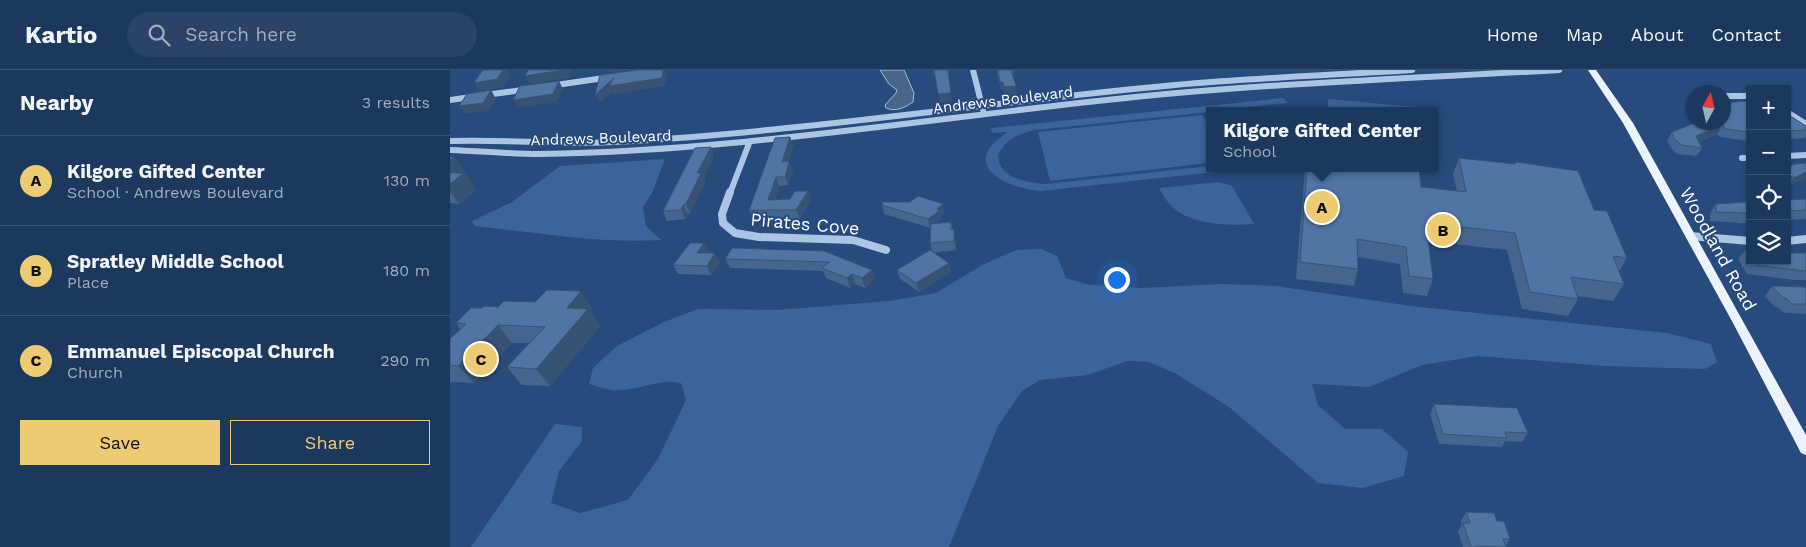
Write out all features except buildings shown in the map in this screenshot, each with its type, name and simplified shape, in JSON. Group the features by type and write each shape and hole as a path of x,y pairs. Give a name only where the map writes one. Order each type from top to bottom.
{"main road":[{"name":"Woodland Road","path":"1592,70 1628,124 1801,432 1806,449"}],"street":[{"path":"973,70 984,115"},
{"name":"Andrews Boulevard","path":"450,141 482,140 582,144 693,136 818,125 1175,85 1412,70"},
{"name":"Andrews Boulevard","path":"450,150 574,154 750,141 1135,97 1223,89 1457,73 1559,70"},
{"path":"546,86 623,76"},
{"path":"450,100 537,88"},
{"path":"1731,96 1746,96"},
{"path":"1791,115 1806,124"},
{"name":"Pirates Cove","path":"750,141 722,214 723,223 735,233 758,237 853,240 886,250"},
{"path":"511,152 524,142"},
{"path":"1791,156 1806,155"},
{"path":"1690,236 1746,241"},
{"path":"1791,241 1806,239"}],"shaded area":[{"path":"880,70 904,70 914,93 913,102 900,109 886,108 885,105 897,90 889,84"},
{"path":"1283,98 1288,103 1248,107 1206,107 1206,112 1034,130 1018,135 1001,149 998,155 1000,163 1008,174 1030,182 1046,184 1206,166 1206,172 1214,172 1041,191 1013,185 992,172 986,164 986,154 993,144 1008,132 992,133 991,128"},
{"path":"1328,99 1416,107 1328,107"},
{"path":"1203,115 1206,120 1206,163 1050,181 1038,132"},
{"path":"665,159 653,191 643,207 646,226 661,240 637,241 567,237 474,226 472,221 512,202 560,166"},
{"path":"1219,182 1232,186 1254,224 1232,225 1196,220 1176,210 1165,199 1159,188"},
{"path":"1041,249 1057,256 1066,278 1090,285 1141,288 1221,284 1276,286 1411,306 1667,333 1711,344 1717,362 1705,369 1606,366 1478,356 1422,365 1369,387 1312,384 1318,405 1345,429 1382,429 1408,452 1404,476 1363,488 1318,483 1229,407 1175,373 1149,362 1127,361 1088,375 1040,380 1022,391 998,426 949,547 471,547 555,424 582,427 582,441 559,471 551,503 580,513 628,500 658,459 686,400 681,383 664,382 621,390 609,390 589,384 593,368 617,346 664,322 698,309 776,310 889,301 936,293 982,265 1016,250"}],"place":[{"name":"Kilgore Gifted Center","path":"1322,207"},
{"name":"Spratley Middle School","path":"1443,230"},
{"name":"Emmanuel Episcopal Church","path":"481,359"}]}
